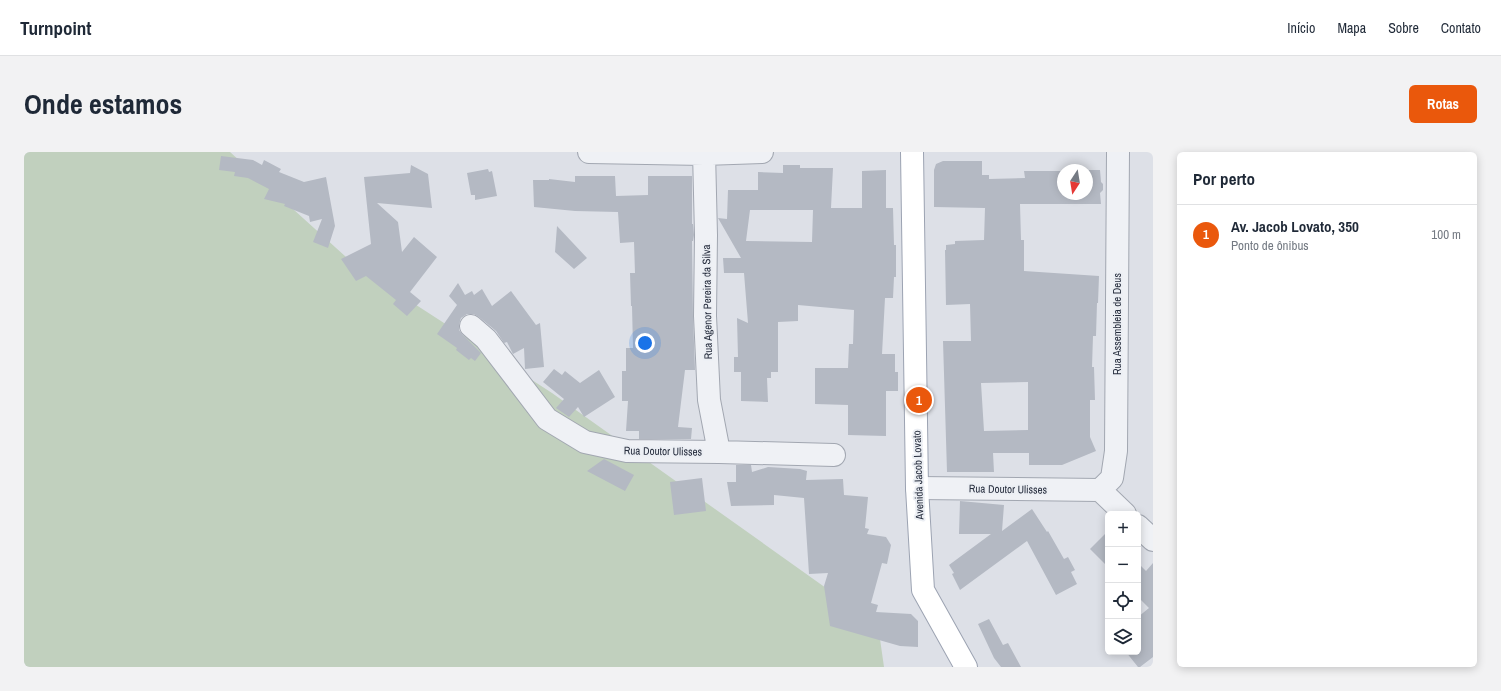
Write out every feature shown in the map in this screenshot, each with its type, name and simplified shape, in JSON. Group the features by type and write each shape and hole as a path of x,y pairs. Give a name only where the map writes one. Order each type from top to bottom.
{"main road":[{"name":"Avenida Jacob Lovato","path":"912,152 917,488 923,590 966,667"}],"street":[{"path":"589,152 762,152"},
{"name":"Rua Assembleia de Deus","path":"1100,490 1112,478 1116,451 1118,152"},
{"name":"Rua Agenor Pereira da Silva","path":"704,153 706,235 705,316 709,400 719,452"},
{"name":"Rua Doutor Ulisses","path":"471,326 486,339 547,419 585,442 627,451 834,455"},
{"name":"Rua Doutor Ulisses","path":"917,488 1100,490"},
{"path":"1100,490 1122,511"},
{"path":"1141,529 1153,540"}],"green space":[{"path":"24,152 230,152 356,266 552,393 878,625 884,667 24,667"}],"building":[{"path":"221,156 253,160 262,165 264,160 281,169 279,172 304,182 326,177 335,226 328,248 313,242 322,219 310,222 309,216 284,206 285,204 264,199 269,189 248,178 234,176 235,172 219,170"},
{"path":"943,161 982,161 982,175 989,175 989,179 1025,178 1024,171 1057,171 1057,200 1093,200 1093,170 1100,170 1101,182 1103,184 1103,190 1100,193 1101,204 1020,204 1021,240 1024,240 1024,271 1099,276 1096,336 1093,336 1092,367 1094,367 1095,400 1090,400 1090,437 1096,451 1062,465 1029,465 1029,453 993,453 994,472 947,472 943,341 971,341 970,304 946,305 945,250 946,245 955,244 955,241 984,240 985,208 934,207 934,170 936,164","holes":["1028,382 1028,430 984,431 981,383"]},
{"path":"411,165 428,174 432,208 377,203 398,222 402,252 414,237 437,257 410,292 421,301 407,316 393,304 396,300 366,276 356,281 341,259 371,244 364,177 410,173"},
{"path":"783,165 800,165 800,168 833,168 831,208 862,208 862,171 886,170 886,208 893,208 894,245 896,245 896,277 894,277 893,298 885,298 882,354 895,354 895,372 898,372 898,391 886,391 886,436 848,435 848,405 815,404 815,368 848,368 849,344 853,344 854,310 798,305 798,321 778,322 778,372 771,372 771,378 767,378 768,402 741,401 741,372 734,372 734,357 738,357 737,318 748,323 744,273 724,273 723,258 741,258 718,218 727,219 728,190 758,190 758,172 783,173","holes":["750,210 813,210 812,242 746,241"]},
{"path":"488,169 489,172 492,171 497,196 475,200 475,195 471,195 467,173"},
{"path":"575,176 615,176 616,196 648,195 648,176 692,176 695,370 685,370 678,427 692,428 691,439 639,439 639,431 626,431 628,401 622,401 622,371 626,371 626,348 633,348 630,273 635,273 634,242 620,243 618,212 575,211 534,207 533,180 549,179 575,182"},
{"path":"557,226 587,258 574,269 555,252"},
{"path":"458,283 465,295 472,291 474,295 482,289 492,306 511,291 536,325 540,323 544,367 525,369 524,348 513,354 507,342 504,343 496,331 474,314 467,314 461,318 459,330 481,353 475,361 471,358 469,360 456,350 457,348 437,334 457,305 449,296"},
{"path":"554,369 562,375 565,371 580,383 599,370 615,397 584,417 578,407 569,417 556,408 564,399 543,382"},
{"path":"604,459 634,475 625,491 587,471"},
{"path":"736,465 751,465 752,472 768,467 800,469 807,471 806,480 843,479 844,495 868,497 865,528 869,529 867,534 886,537 891,545 887,564 882,563 871,603 878,605 876,612 911,614 918,621 918,647 900,646 830,626 824,586 828,573 809,574 804,498 774,495 774,505 731,506 727,482 736,482"},
{"path":"702,478 706,511 674,515 670,482"},
{"path":"960,501 1004,505 1002,531 1032,509 1047,532 1048,531 1064,559 1068,557 1075,570 1071,572 1077,584 1056,595 1027,541 960,590 952,574 954,573 949,565 991,534 959,534"},
{"path":"1105,534 1105,564 1090,549"},
{"path":"1153,563 1153,657 1138,667 1128,655 1141,655 1141,615 1149,608 1141,600 1141,566 1146,571"},
{"path":"989,619 1003,645 1008,643 1021,667 1001,667 994,658 978,624"}],"place":[{"name":"Av. Jacob Lovato, 350","path":"919,400"}]}
